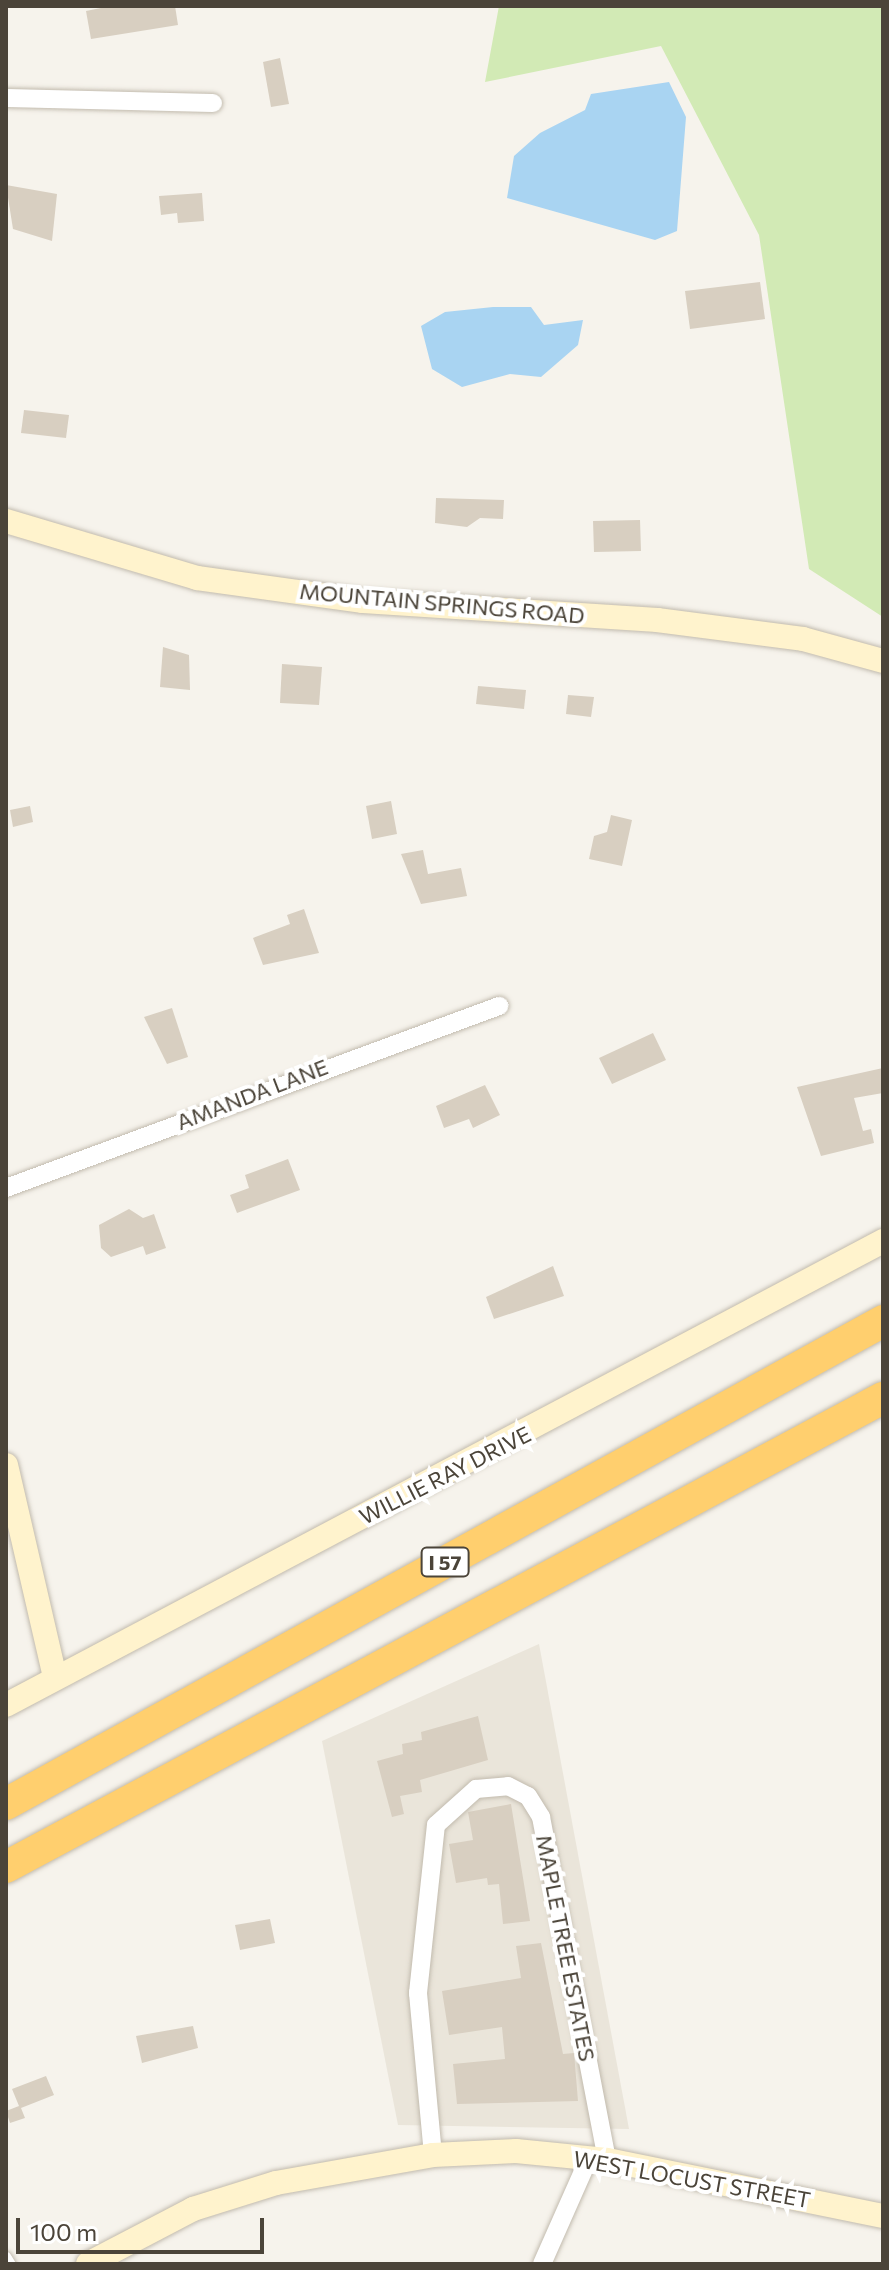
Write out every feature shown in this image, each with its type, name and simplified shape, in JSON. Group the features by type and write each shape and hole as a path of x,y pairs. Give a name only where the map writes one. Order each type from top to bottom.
{"highway":[{"name":"I 57","path":"6,1804 883,1321"},
{"path":"6,1867 883,1398"}],"street":[{"path":"6,98 213,103"},
{"name":"MOUNTAIN SPRINGS ROAD","path":"6,521 197,578 363,601 657,620 803,639 883,661"},
{"name":"AMANDA LANE","path":"6,1188 499,1006"},
{"name":"WILLIE RAY DRIVE","path":"6,1705 883,1241"},
{"path":"6,1465 55,1677"},
{"name":"MAPLE TREE ESTATES","path":"433,2155 418,1993 436,1825 476,1789 508,1786 528,1796 541,1817 598,2159"},
{"name":"WEST LOCUST STREET","path":"96,2262 193,2209 276,2183 433,2155 516,2151 598,2159 883,2216"},
{"path":"542,2264 598,2159"}],"lane":[{"path":"6,2256 11,2264"}],"shaded area":[{"path":"539,1644 629,2129 398,2125 322,1741"}],"green space":[{"path":"499,6 883,6 883,617 809,569 759,235 661,46 485,82"}],"water":[{"path":"669,82 686,117 677,231 655,240 507,198 514,156 540,133 585,110 591,94"},
{"path":"531,307 544,325 583,320 578,345 541,377 510,374 462,387 432,369 421,326 445,312"}],"building":[{"path":"111,6 175,6 178,25 91,39 86,11"},
{"path":"280,58 289,104 271,107 263,62"},
{"path":"6,185 57,194 52,241 13,229"},
{"path":"202,193 204,221 178,223 177,213 161,215 159,196"},
{"path":"760,282 765,319 690,329 685,291"},
{"path":"24,410 69,415 66,438 21,433"},
{"path":"436,498 504,500 503,519 480,518 467,527 435,523"},
{"path":"640,520 641,551 594,552 593,521"},
{"path":"163,647 189,655 190,690 160,687"},
{"path":"282,664 322,667 319,705 280,703"},
{"path":"478,686 526,690 524,709 476,704"},
{"path":"568,695 594,697 591,717 566,714"},
{"path":"391,801 397,834 372,839 366,806"},
{"path":"30,806 33,822 13,827 10,810"},
{"path":"611,815 632,820 622,866 589,859 594,836 607,832"},
{"path":"423,850 428,874 461,868 467,896 421,904 401,854"},
{"path":"304,909 319,953 263,965 253,938 290,924 287,915"},
{"path":"172,1008 188,1057 167,1064 144,1017"},
{"path":"653,1033 666,1060 612,1084 599,1058"},
{"path":"883,1068 883,1093 854,1098 863,1131 871,1129 874,1143 821,1156 797,1087"},
{"path":"485,1085 500,1115 473,1128 469,1119 444,1128 436,1106"},
{"path":"288,1159 300,1190 237,1213 230,1195 249,1188 245,1175"},
{"path":"129,1209 143,1218 154,1214 166,1248 146,1255 143,1246 111,1257 101,1248 99,1225"},
{"path":"553,1266 564,1296 494,1319 486,1297"},
{"path":"478,1716 488,1760 420,1780 422,1792 400,1796 404,1814 392,1817 377,1761 403,1754 402,1744 422,1740 421,1732"},
{"path":"511,1804 530,1921 503,1924 499,1884 488,1885 487,1878 456,1883 449,1844 473,1840 468,1812"},
{"path":"270,1919 275,1943 240,1950 235,1925"},
{"path":"541,1943 563,2054 574,2053 578,2101 457,2104 453,2064 505,2059 502,2027 449,2035 442,1991 521,1978 516,1946"},
{"path":"193,2026 198,2048 142,2063 136,2036"},
{"path":"46,2076 54,2095 21,2108 25,2118 10,2123 6,2111 19,2106 12,2089"}]}
